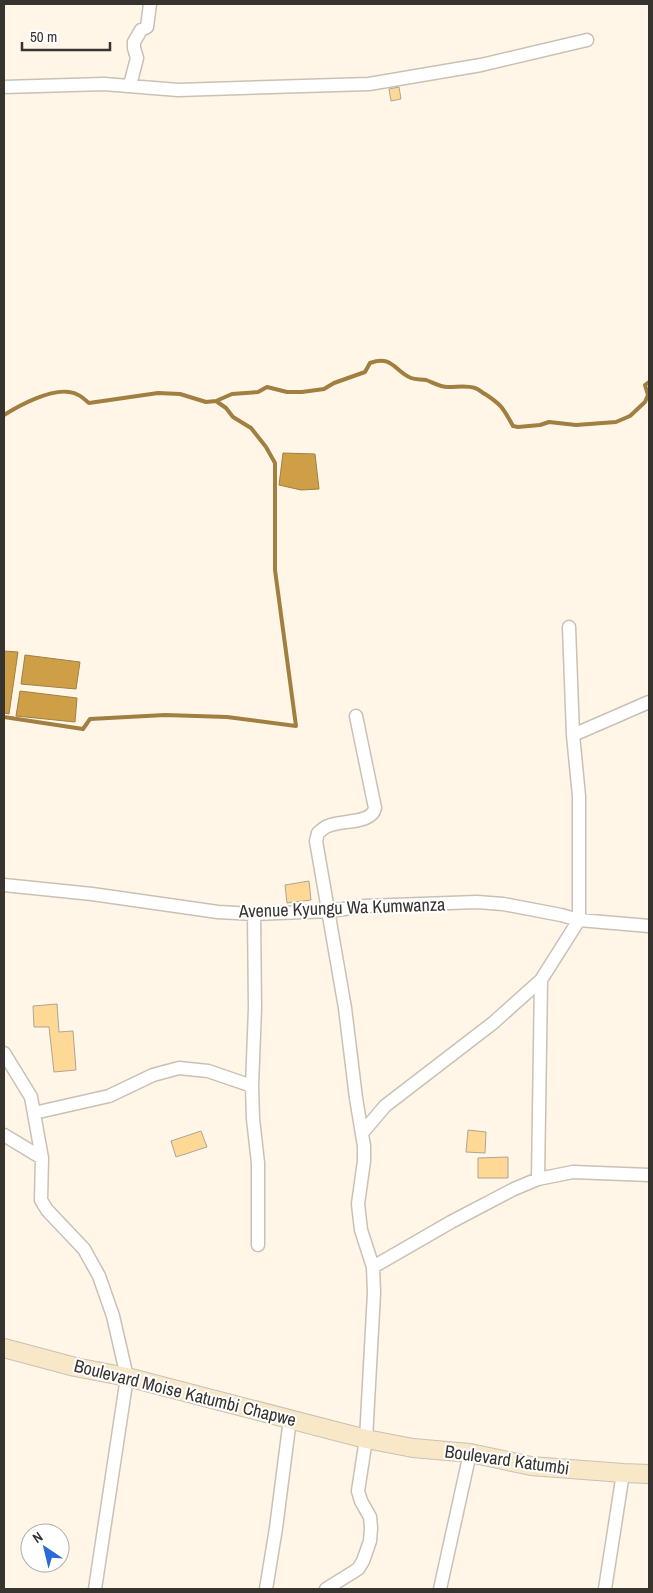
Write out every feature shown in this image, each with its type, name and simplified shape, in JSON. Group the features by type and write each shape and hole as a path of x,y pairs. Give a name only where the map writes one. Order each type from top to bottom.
{"street":[{"path":"130,85 137,58 134,42 141,30 147,27 150,4"},
{"path":"4,88 104,84 178,90 370,84 481,65 588,40"},
{"path":"363,1132 385,1106 493,1023 541,980 579,920 579,796 573,735 569,627"},
{"path":"573,735 649,702"},
{"path":"326,1589 358,1569 370,1541 372,1528 370,1517 358,1491 366,1439 374,1293 373,1267 361,1230 358,1204 364,1161 363,1132 330,911 316,841 318,833 327,826 364,819 372,815 375,808 356,716"},
{"name":"Avenue Kyungu Wa Kumwanza","path":"4,885 92,894 218,912 254,914 330,911 365,906 477,902 504,904 579,920 649,926"},
{"path":"254,914 255,1008 252,1086 253,1119 258,1163 258,1245"},
{"path":"538,1179 541,980"},
{"path":"4,1053 31,1097 42,1158 41,1200 47,1210 84,1249 99,1276 113,1316 127,1377 96,1589"},
{"path":"34,1113 109,1096 153,1075 180,1068 208,1071 252,1086"},
{"path":"359,1111 385,1106"},
{"path":"4,1136 42,1158"},
{"path":"373,1267 451,1222 514,1189 538,1179 573,1172 649,1175"},
{"name":"Boulevard Moise Katumbi Chapwe","path":"4,1348 127,1377 366,1439"},
{"path":"266,1589 290,1419"},
{"name":"Boulevard Katumbi","path":"366,1439 413,1448 470,1453 531,1466 623,1474 649,1474"},
{"path":"440,1589 470,1453"},
{"path":"605,1589 623,1474"}],"shaded area":[{"path":"283,453 315,454 319,489 301,490 279,485"},
{"path":"4,651 18,652 9,714 4,713"},
{"path":"25,655 80,662 76,689 21,684"},
{"path":"20,691 77,698 75,722 16,716"}],"building":[{"path":"399,87 401,99 391,101 389,89"},
{"path":"309,881 311,900 287,903 285,885"},
{"path":"57,1004 59,1032 73,1031 76,1070 54,1072 49,1027 34,1027 33,1006"},
{"path":"468,1130 486,1132 485,1153 466,1152"},
{"path":"201,1131 207,1147 176,1157 171,1141"},
{"path":"508,1157 508,1178 478,1178 478,1158"}],"waterway":[{"path":"4,415 44,395 61,392 75,393 89,403 158,393 180,394 206,402 216,401 232,394 258,392 267,387 287,392 324,389 334,383 365,372 370,363 384,361 389,362 413,379 426,380 445,387 465,386 476,389 499,404 513,426 540,425 549,422 576,425 616,422 630,416 645,402 648,395 645,385 649,382"},
{"path":"4,717 83,729 90,719 165,715 227,717 296,726 275,570 275,463 266,447 251,428 233,417 226,408 216,401"}]}
